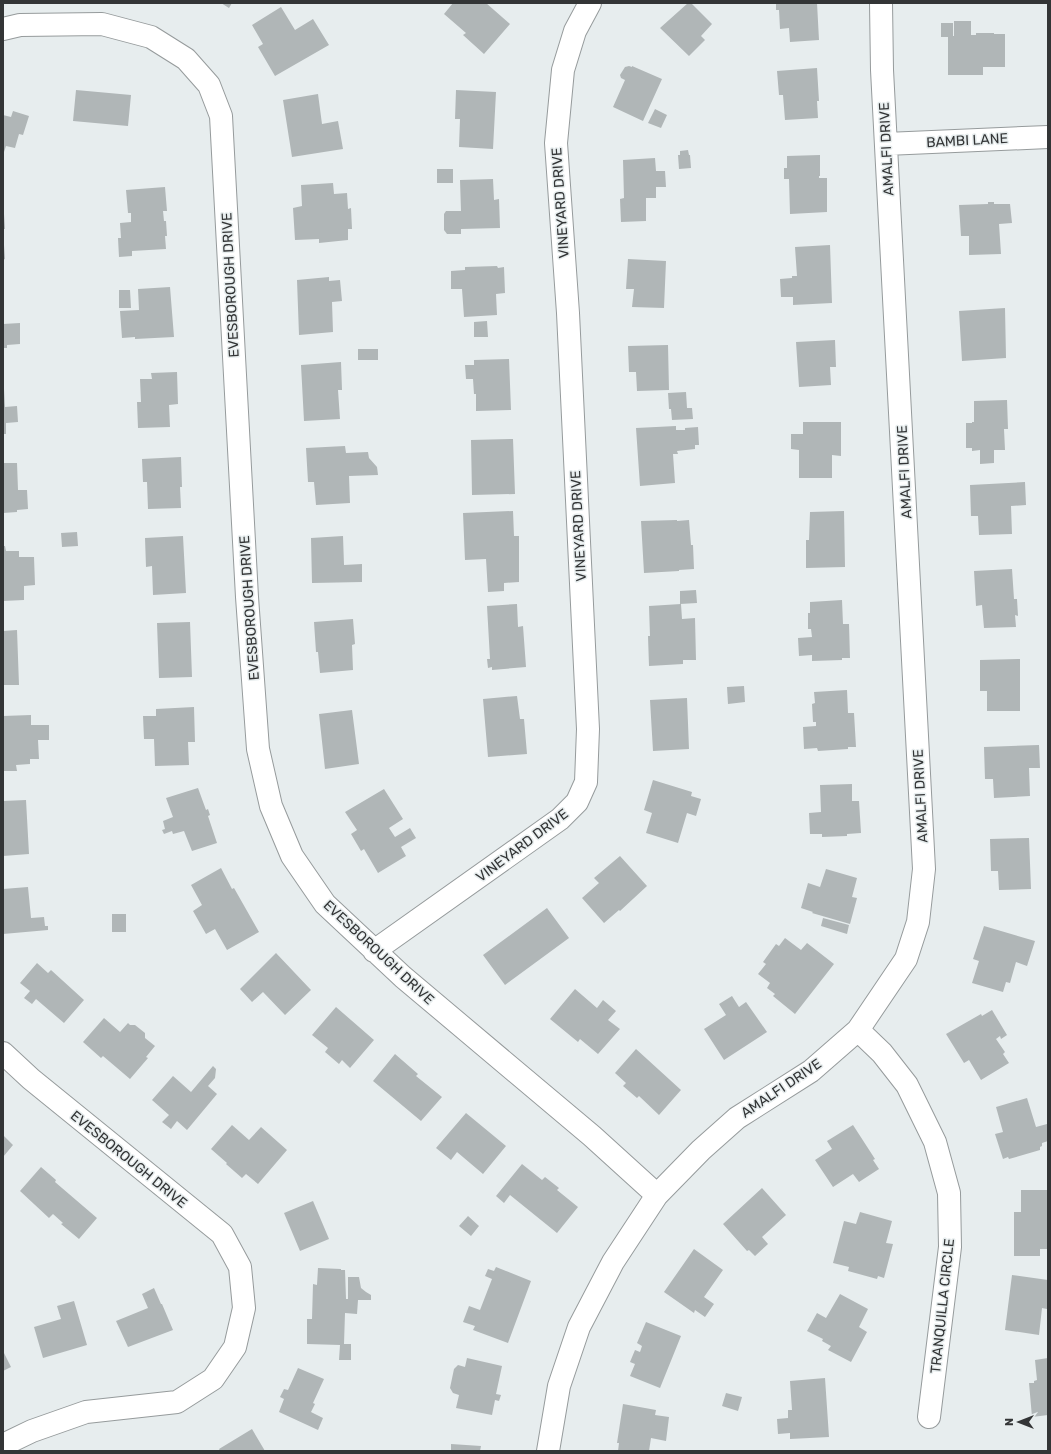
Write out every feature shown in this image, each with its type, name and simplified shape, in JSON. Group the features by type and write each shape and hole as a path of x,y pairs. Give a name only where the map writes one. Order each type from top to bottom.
{"street":[{"name":"AMALFI DRIVE","path":"548,1451 558,1386 579,1327 613,1262 657,1195 700,1150 737,1118 810,1071 858,1030 906,959 918,922 924,869 882,70 881,3"},
{"name":"VINEYARD DRIVE","path":"374,951 560,820 577,802 586,782 588,729 568,313 556,143 563,70 575,31 588,4"},
{"name":"EVESBOROUGH DRIVE","path":"3,29 20,25 102,24 151,37 186,59 209,86 221,116 247,596 258,749 271,806 292,856 325,904 374,951 592,1136 657,1195"},
{"name":"BAMBI LANE","path":"886,144 1048,137"},
{"name":"TRANQUILLA CIRCLE","path":"858,1030 882,1053 907,1085 935,1142 949,1193 950,1247 929,1417"},
{"name":"EVESBOROUGH DRIVE","path":"3,1053 31,1079 222,1234 240,1266 244,1308 235,1347 213,1379 177,1402 86,1412 32,1431 3,1445"}],"building":[{"path":"221,3 232,3 229,8"},
{"path":"453,3 486,3 510,24 484,54 463,35 466,33 444,14"},
{"path":"688,3 691,3 712,24 701,36 705,40 689,56 660,28"},
{"path":"776,3 817,3 819,40 790,42 789,28 780,29 779,10 776,10"},
{"path":"281,7 295,30 313,19 329,45 275,76 258,47 263,44 252,25"},
{"path":"954,21 971,21 971,35 976,35 976,33 1005,34 1005,67 983,67 983,75 948,75 948,37 941,37 941,23 953,23 954,36"},
{"path":"629,66 662,79 643,121 613,107 625,80 621,78 620,75 625,67"},
{"path":"817,68 819,101 817,101 818,118 785,120 783,95 779,95 777,71"},
{"path":"76,90 131,95 128,126 73,121"},
{"path":"456,90 496,92 493,149 459,147 460,119 455,119"},
{"path":"318,94 322,124 338,121 343,149 292,157 283,100"},
{"path":"655,109 667,115 661,128 648,123"},
{"path":"13,111 29,116 23,135 19,134 15,148 6,146 3,155 3,115 11,117"},
{"path":"688,150 691,168 679,169 678,155 680,155 680,151"},
{"path":"820,155 819,178 827,178 827,212 790,214 789,179 784,179 784,168 787,168 787,156"},
{"path":"655,158 656,171 665,171 666,187 656,187 656,198 646,198 646,221 621,222 620,199 624,198 623,160"},
{"path":"437,169 453,169 453,183 437,183"},
{"path":"493,179 494,200 499,199 500,228 461,229 461,234 447,234 444,230 444,214 446,211 461,211 460,180"},
{"path":"333,183 334,194 347,193 348,209 351,208 352,229 348,229 348,240 319,243 319,239 295,240 293,208 302,206 301,185"},
{"path":"165,187 167,211 163,211 164,221 166,221 166,249 132,251 132,256 119,257 118,238 121,238 120,223 131,222 131,213 128,213 126,190"},
{"path":"988,202 994,202 994,204 1010,204 1012,223 999,224 1001,254 969,255 969,236 961,236 959,205 988,204"},
{"path":"4,214 5,229 3,229"},
{"path":"3,245 5,259 3,260"},
{"path":"830,245 832,303 793,305 793,297 781,297 780,279 797,276 795,247"},
{"path":"628,259 666,261 664,308 632,307 634,289 626,289"},
{"path":"497,266 498,268 504,267 505,293 496,294 497,315 464,317 462,289 451,289 451,271 465,270 465,267"},
{"path":"329,277 329,281 340,280 342,301 332,302 333,332 299,335 297,280"},
{"path":"170,287 174,337 135,339 135,337 122,338 120,311 139,310 138,289"},
{"path":"119,290 130,290 131,308 119,308"},
{"path":"1005,308 1006,358 962,361 959,311"},
{"path":"487,321 488,337 474,337 474,322"},
{"path":"20,323 20,344 7,345 7,348 3,348 3,324"},
{"path":"835,340 836,367 830,367 831,385 799,387 796,342"},
{"path":"668,345 669,390 637,391 636,372 629,372 628,346"},
{"path":"358,349 378,349 378,360 358,360"},
{"path":"509,359 511,410 476,411 476,394 474,394 473,379 466,379 465,365 474,365 474,360"},
{"path":"341,362 342,390 338,390 340,419 304,421 301,365"},
{"path":"177,372 178,404 169,405 170,427 138,428 137,402 141,402 140,379 152,379 151,373"},
{"path":"3,389 5,407 17,406 18,422 6,423 6,434 3,434"},
{"path":"686,392 687,408 692,408 693,419 672,420 671,409 669,409 668,393"},
{"path":"1007,400 1008,429 1004,429 1005,450 994,450 994,463 980,464 980,450 972,451 972,448 966,448 966,423 974,422 974,401"},
{"path":"803,422 841,422 841,456 832,455 832,478 799,478 799,450 791,449 791,434 803,434"},
{"path":"676,426 676,430 685,430 685,428 698,427 699,445 695,445 695,449 677,451 678,454 673,454 675,483 640,486 636,428"},
{"path":"513,439 515,494 472,495 471,440"},
{"path":"345,446 346,453 368,452 369,458 377,467 378,475 349,476 350,503 316,505 314,482 308,482 306,448"},
{"path":"181,457 181,508 148,509 147,482 143,482 142,459"},
{"path":"3,463 17,463 18,490 27,490 28,509 17,510 17,512 3,513"},
{"path":"1025,482 1026,505 1011,506 1012,534 979,535 978,516 971,516 970,485"},
{"path":"513,511 514,536 519,536 519,582 504,583 504,591 488,592 486,559 465,560 463,513"},
{"path":"844,511 845,567 806,568 806,540 809,540 810,512"},
{"path":"689,520 691,545 693,545 694,569 644,573 641,521"},
{"path":"77,532 78,546 62,547 61,533"},
{"path":"183,536 186,593 153,595 152,566 146,567 145,538"},
{"path":"343,536 344,565 362,564 362,582 312,583 311,538"},
{"path":"3,546 5,546 6,551 19,551 19,557 34,557 35,585 24,586 24,600 3,601"},
{"path":"1012,569 1014,599 1017,599 1018,616 1015,615 1016,627 984,628 982,605 976,606 974,571"},
{"path":"696,590 697,603 680,604 680,591"},
{"path":"842,600 843,624 849,624 850,658 842,658 842,660 812,661 812,655 799,656 798,638 812,637 811,629 808,629 810,602"},
{"path":"517,604 518,627 523,626 526,667 492,670 492,667 488,668 487,659 490,659 487,606"},
{"path":"681,604 682,619 695,618 696,660 683,660 683,664 649,666 649,606"},
{"path":"353,619 355,644 352,645 353,670 320,673 318,652 316,652 314,622"},
{"path":"190,622 192,677 159,678 157,623"},
{"path":"17,630 19,685 3,685 3,631"},
{"path":"1020,659 1020,711 987,711 987,691 980,691 980,660"},
{"path":"744,686 745,702 728,704 727,687"},
{"path":"847,690 848,713 854,713 856,747 818,751 817,748 804,749 803,727 816,726 816,722 813,722 812,704 815,703 814,692"},
{"path":"517,696 520,719 524,719 527,754 488,757 483,699"},
{"path":"687,698 689,749 653,751 650,700"},
{"path":"194,707 195,742 188,742 189,765 155,766 154,739 144,739 143,716 156,716 156,709"},
{"path":"352,710 359,764 325,769 319,714"},
{"path":"31,715 31,725 49,725 49,740 38,740 39,759 30,759 30,764 16,765 17,771 3,771 3,716"},
{"path":"1039,745 1040,768 1029,768 1030,796 994,798 993,779 985,779 984,747"},
{"path":"653,780 692,792 691,796 701,799 696,816 687,813 678,843 646,833 652,813 644,810"},
{"path":"852,784 852,801 859,801 861,833 847,834 847,836 822,837 822,834 810,834 809,813 821,812 820,785"},
{"path":"198,788 206,810 208,809 210,815 208,816 217,843 192,851 184,831 173,834 172,831 164,834 162,830 165,829 163,821 173,817 166,798"},
{"path":"384,789 403,819 389,828 395,837 410,828 416,838 401,847 406,856 378,873 364,849 361,851 351,834 357,830 345,812"},
{"path":"26,800 29,854 3,856 3,801"},
{"path":"1029,838 1031,889 999,890 998,871 991,871 990,839"},
{"path":"620,856 647,886 620,911 619,910 604,923 582,898 599,883 594,878"},
{"path":"221,868 232,889 234,888 259,932 227,950 215,929 206,934 193,911 202,905 191,885"},
{"path":"826,869 857,878 852,897 857,898 850,924 812,913 813,912 801,908 808,883 820,887"},
{"path":"28,887 31,918 44,917 45,926 48,926 48,930 3,934 3,889"},
{"path":"547,908 569,938 505,985 483,955"},
{"path":"112,914 126,914 126,932 112,932"},
{"path":"823,918 849,925 847,934 821,926"},
{"path":"984,926 1035,941 1027,966 1016,962 1010,983 1006,982 1003,992 972,983 979,961 973,959"},
{"path":"785,938 801,950 807,943 834,964 795,1014 773,996 775,994 767,988 770,983 758,974 766,964 763,962 776,944 779,946"},
{"path":"276,953 311,990 285,1015 263,992 252,1002 240,989"},
{"path":"37,963 48,973 51,970 84,1000 64,1023 36,999 32,1004 24,998 30,991 20,983"},
{"path":"575,989 597,1008 603,1000 616,1011 608,1020 620,1029 598,1054 580,1039 578,1042 550,1019"},
{"path":"732,996 739,1007 746,1002 767,1032 724,1060 704,1029 726,1015 719,1004"},
{"path":"336,1007 374,1040 350,1068 342,1060 339,1064 325,1052 328,1048 312,1035"},
{"path":"992,1010 1007,1035 1001,1039 1000,1036 996,1039 1005,1052 1003,1054 1009,1063 981,1080 969,1060 964,1063 946,1034 981,1014 982,1016"},
{"path":"104,1018 120,1032 128,1023 130,1025 135,1025 145,1033 145,1038 155,1046 146,1057 148,1058 130,1079 103,1056 101,1058 83,1042"},
{"path":"636,1049 681,1090 659,1115 639,1096 637,1098 623,1086 626,1083 615,1073"},
{"path":"395,1054 418,1074 416,1076 442,1097 421,1121 373,1081"},
{"path":"213,1066 216,1069 215,1078 208,1086 217,1094 187,1130 177,1121 171,1129 162,1122 169,1115 152,1100 173,1076 191,1092"},
{"path":"1027,1098 1036,1127 1047,1124 1048,1141 1042,1143 1040,1150 1009,1159 1008,1157 1003,1159 995,1134 1003,1132 996,1107"},
{"path":"466,1113 506,1146 483,1174 457,1152 451,1160 436,1148"},
{"path":"232,1125 249,1140 261,1127 287,1150 258,1184 246,1174 242,1178 211,1149"},
{"path":"853,1125 875,1159 873,1160 879,1169 859,1182 853,1174 833,1187 815,1160 832,1149 827,1141"},
{"path":"3,1135 13,1145 3,1157"},
{"path":"522,1164 542,1180 545,1177 559,1188 557,1190 578,1207 557,1233 510,1195 504,1203 496,1196"},
{"path":"41,1167 56,1180 55,1182 97,1218 79,1239 61,1224 63,1223 53,1214 49,1218 20,1191"},
{"path":"762,1188 786,1215 762,1237 768,1244 755,1256 749,1250 747,1251 723,1224"},
{"path":"1021,1190 1048,1190 1048,1249 1040,1249 1040,1256 1014,1256 1014,1212 1021,1212"},
{"path":"313,1201 329,1239 300,1251 284,1213"},
{"path":"860,1212 892,1221 886,1243 893,1244 884,1278 878,1276 877,1279 848,1271 849,1267 833,1263 844,1221 856,1224"},
{"path":"468,1216 479,1226 471,1236 459,1226"},
{"path":"694,1249 723,1270 704,1297 714,1304 705,1317 695,1310 694,1313 664,1292"},
{"path":"496,1267 531,1281 508,1343 473,1330 475,1326 463,1322 469,1306 480,1310 492,1279 485,1276 488,1269 494,1271"},
{"path":"318,1268 345,1270 346,1299 348,1299 348,1277 359,1277 361,1288 371,1295 371,1300 358,1300 357,1314 345,1313 344,1344 351,1344 351,1360 339,1360 340,1345 307,1344 307,1319 312,1319 313,1284 317,1285"},
{"path":"1012,1275 1048,1280 1047,1309 1042,1308 1039,1335 1005,1330"},
{"path":"154,1288 173,1330 128,1347 116,1321 148,1308 142,1294"},
{"path":"840,1294 868,1309 859,1327 867,1332 851,1362 828,1350 831,1346 822,1341 823,1339 807,1331 817,1313 826,1318"},
{"path":"74,1301 87,1345 43,1358 34,1327 61,1319 57,1306"},
{"path":"646,1322 681,1336 660,1388 630,1376 635,1364 630,1362 635,1350 640,1352 642,1346 637,1343"},
{"path":"3,1351 11,1367 3,1371"},
{"path":"467,1358 502,1366 496,1394 501,1395 499,1401 495,1400 492,1415 456,1408 459,1395 453,1393 450,1388 454,1369 458,1365 465,1367"},
{"path":"1048,1358 1048,1415 1032,1417 1029,1383 1034,1383 1034,1381 1037,1380 1035,1360"},
{"path":"298,1368 324,1379 313,1403 315,1404 311,1412 323,1418 318,1430 279,1412 284,1399 280,1397 284,1389 288,1390"},
{"path":"825,1378 829,1437 790,1439 790,1433 778,1434 777,1419 788,1418 788,1410 792,1410 790,1381"},
{"path":"726,1393 742,1397 738,1411 722,1406"},
{"path":"623,1404 656,1410 655,1415 669,1417 666,1441 651,1438 649,1451 618,1451 619,1443 617,1443"},
{"path":"252,1429 265,1451 220,1451 219,1449"},
{"path":"451,1444 481,1446 480,1451 451,1451"}]}
